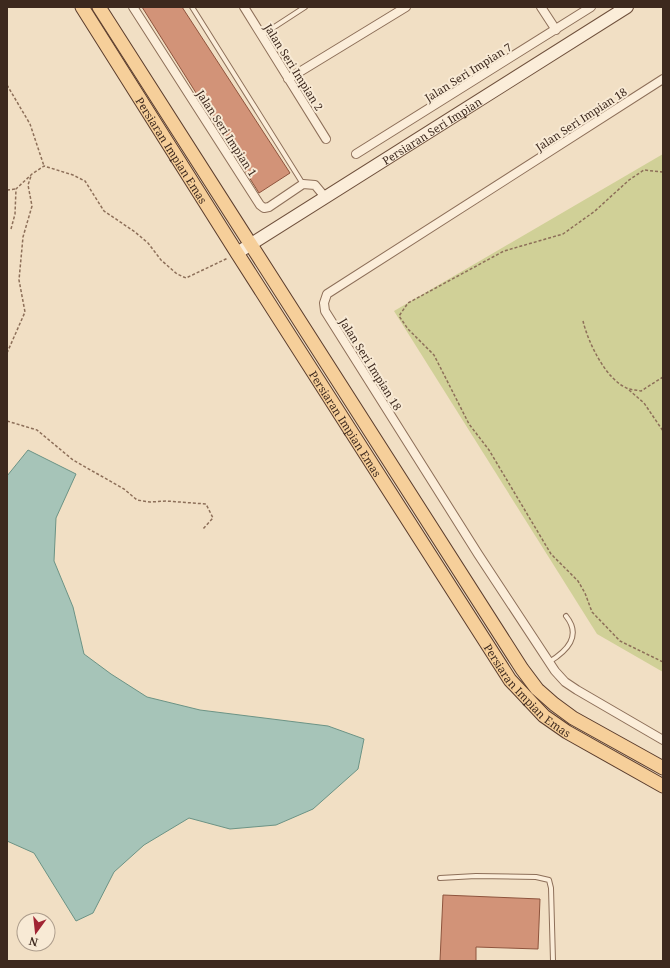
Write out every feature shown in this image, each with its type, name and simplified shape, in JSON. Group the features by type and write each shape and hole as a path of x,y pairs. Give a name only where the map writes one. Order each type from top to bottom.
{"main road":[{"name":"Persiaran Impian Emas","path":"82,7 237,253 510,680 526,699 550,720 567,732 663,786"},
{"name":"Persiaran Impian Emas","path":"99,7 518,662 537,689 573,718 663,768"}],"street":[{"name":"Jalan Seri Impian 1","path":"133,7 260,205 264,208 269,207 303,184"},
{"name":"Jalan Seri Impian 2","path":"244,7 326,139"},
{"path":"288,79 406,7"},
{"path":"541,7 556,30"},
{"name":"Jalan Seri Impian 7","path":"356,154 591,7"},
{"name":"Persiaran Seri Impian","path":"237,253 627,7"},
{"name":"Jalan Seri Impian 18","path":"663,79 327,294 324,303 325,311 478,554 549,662 565,682 663,740"},
{"path":"303,184 315,185 325,197"}],"lane":[{"path":"192,7 303,184"},
{"path":"261,36 305,7"},
{"path":"549,662 560,655 570,645 572,623 566,616"},
{"path":"440,878 476,876 536,877 548,880 551,888 553,961"}],"path":[{"path":"7,85 30,124 44,166"},
{"path":"44,166 73,175 85,181 104,211 148,243 161,260 177,274 186,278 216,266 237,253"},
{"path":"7,190 16,189 32,174 44,166"},
{"path":"663,172 644,170 629,180 595,211 563,234 504,251 408,303 399,316 408,329 434,355 469,424 489,450 550,554 578,581 585,593 592,612 620,641 663,662"},
{"path":"7,353 25,312 19,280 23,237 32,206 28,185 32,174"},
{"path":"11,229 15,214 16,189"},
{"path":"583,321 586,337 598,358 615,380 644,403 663,431"},
{"path":"628,389 641,391 663,377"},
{"path":"7,421 37,430 73,460 124,489 137,500 150,502 166,501 206,504 213,518 203,529"}],"green space":[{"path":"663,154 663,672 597,634 394,311"}],"shaded area":[{"path":"28,450 76,474 56,518 54,561 73,607 84,654 111,674 147,697 200,710 328,726 364,739 358,769 313,809 276,825 230,829 189,818 144,845 114,872 93,913 76,921 34,853 7,841 7,476"}],"building":[{"path":"142,7 182,7 290,173 259,193"},
{"path":"443,895 540,899 538,949 476,947 476,961 440,961"}]}
